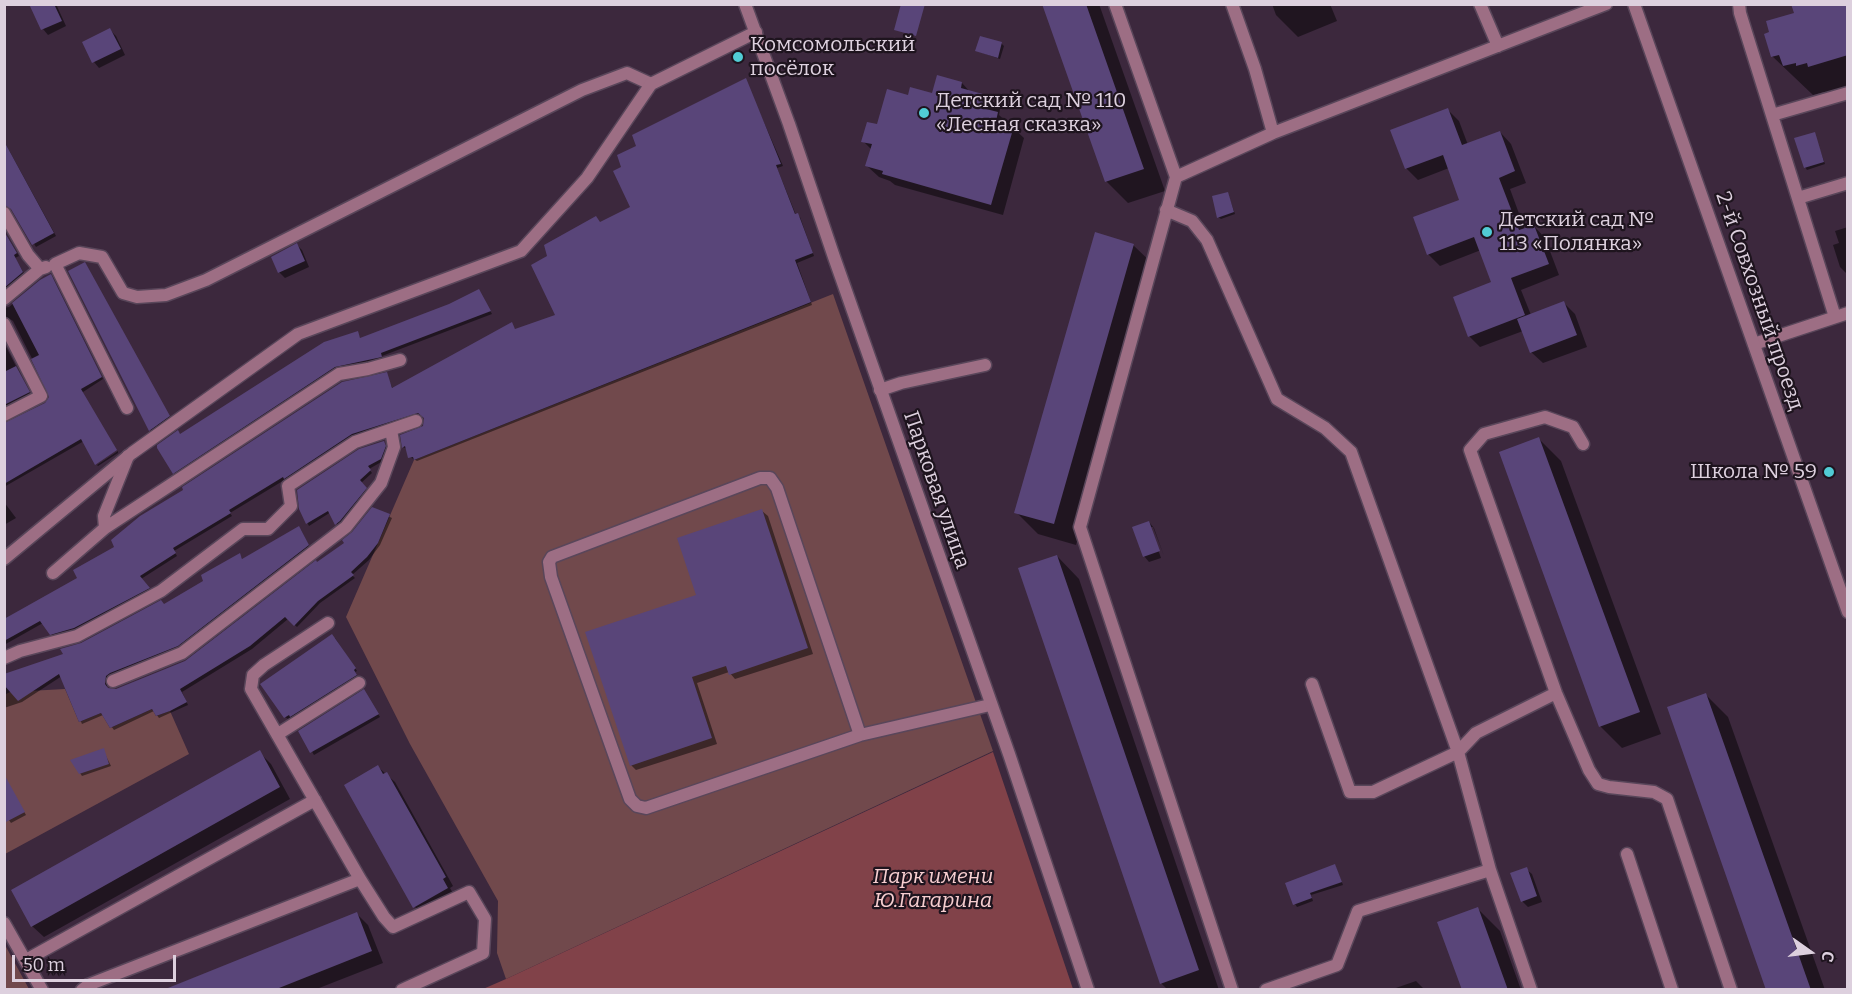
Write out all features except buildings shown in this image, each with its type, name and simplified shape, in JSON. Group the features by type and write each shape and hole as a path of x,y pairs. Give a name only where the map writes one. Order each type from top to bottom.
{"street":[{"name":"Парковая улица","path":"745,4 1009,754 1088,990"},
{"path":"1115,4 1176,177 1080,527 1232,990"},
{"path":"1232,4 1256,69 1273,133"},
{"path":"1480,4 1498,46"},
{"path":"1176,177 1273,133 1606,4"},
{"name":"2-й Совхозный проезд","path":"1634,4 1848,612"},
{"path":"1739,4 1798,198 1841,315 1754,344"},
{"path":"4,559 128,456 298,334 521,251 587,178 651,84 756,32"},
{"path":"4,299 40,269 79,253 102,257 123,293 137,297 166,295 206,280 582,90 627,73 651,84"},
{"path":"1772,115 1848,93"},
{"path":"1798,198 1848,183"},
{"path":"1166,210 1192,221 1207,240 1277,399 1326,428 1351,452 1458,752 1490,870 1531,990"},
{"path":"4,213 28,255 40,269"},
{"path":"55,264 127,408"},
{"path":"4,324 41,396 4,414"},
{"path":"53,573 105,528 339,375 400,360"},
{"path":"880,390 901,383 985,365"},
{"path":"1583,444 1573,427 1545,417 1484,434 1470,450 1556,693 1589,770 1598,784 1654,792 1667,799 1731,990"},
{"path":"4,658 20,651 77,636 160,591 243,529 268,529 291,506 288,486 356,442 416,421"},
{"path":"113,681 182,653 346,527 381,483 394,447 391,429"},
{"path":"105,528 104,516 128,456"},
{"path":"860,735 777,488 770,478 760,478 552,557 549,562 551,577 630,799 637,806 646,808 860,735 990,705"},
{"path":"328,623 264,665 253,675 251,689 360,879 393,927 469,892 485,919 483,953 402,990"},
{"path":"278,734 359,683"},
{"path":"1312,684 1350,792 1373,792 1458,752 1476,733 1556,693"},
{"path":"26,960 315,800"},
{"path":"1627,854 1672,990"},
{"path":"1266,990 1337,965 1358,911 1490,870"},
{"path":"82,990 360,879"},
{"path":"4,923 42,990"}],"shaded area":[{"path":"833,294 993,751 506,979 497,953 498,901 410,744 346,617 414,460"},
{"path":"65,689 79,722 101,713 110,728 152,709 156,716 170,711 189,754 5,854 4,695 10,692"},
{"path":"5,945 29,989 5,989"}],"green space":[{"name":"Парк имени Ю.Гагарина","path":"993,752 1073,989 483,989 506,979"}],"place":[{"name":"Комсомольский посёлок","path":"738,57"},
{"name":"Детский сад № 110 «Лесная сказка»","path":"924,113"},
{"name":"Детский сад № 113 «Полянка»","path":"1487,232"},
{"name":"Школа № 59","path":"1829,472"}]}
